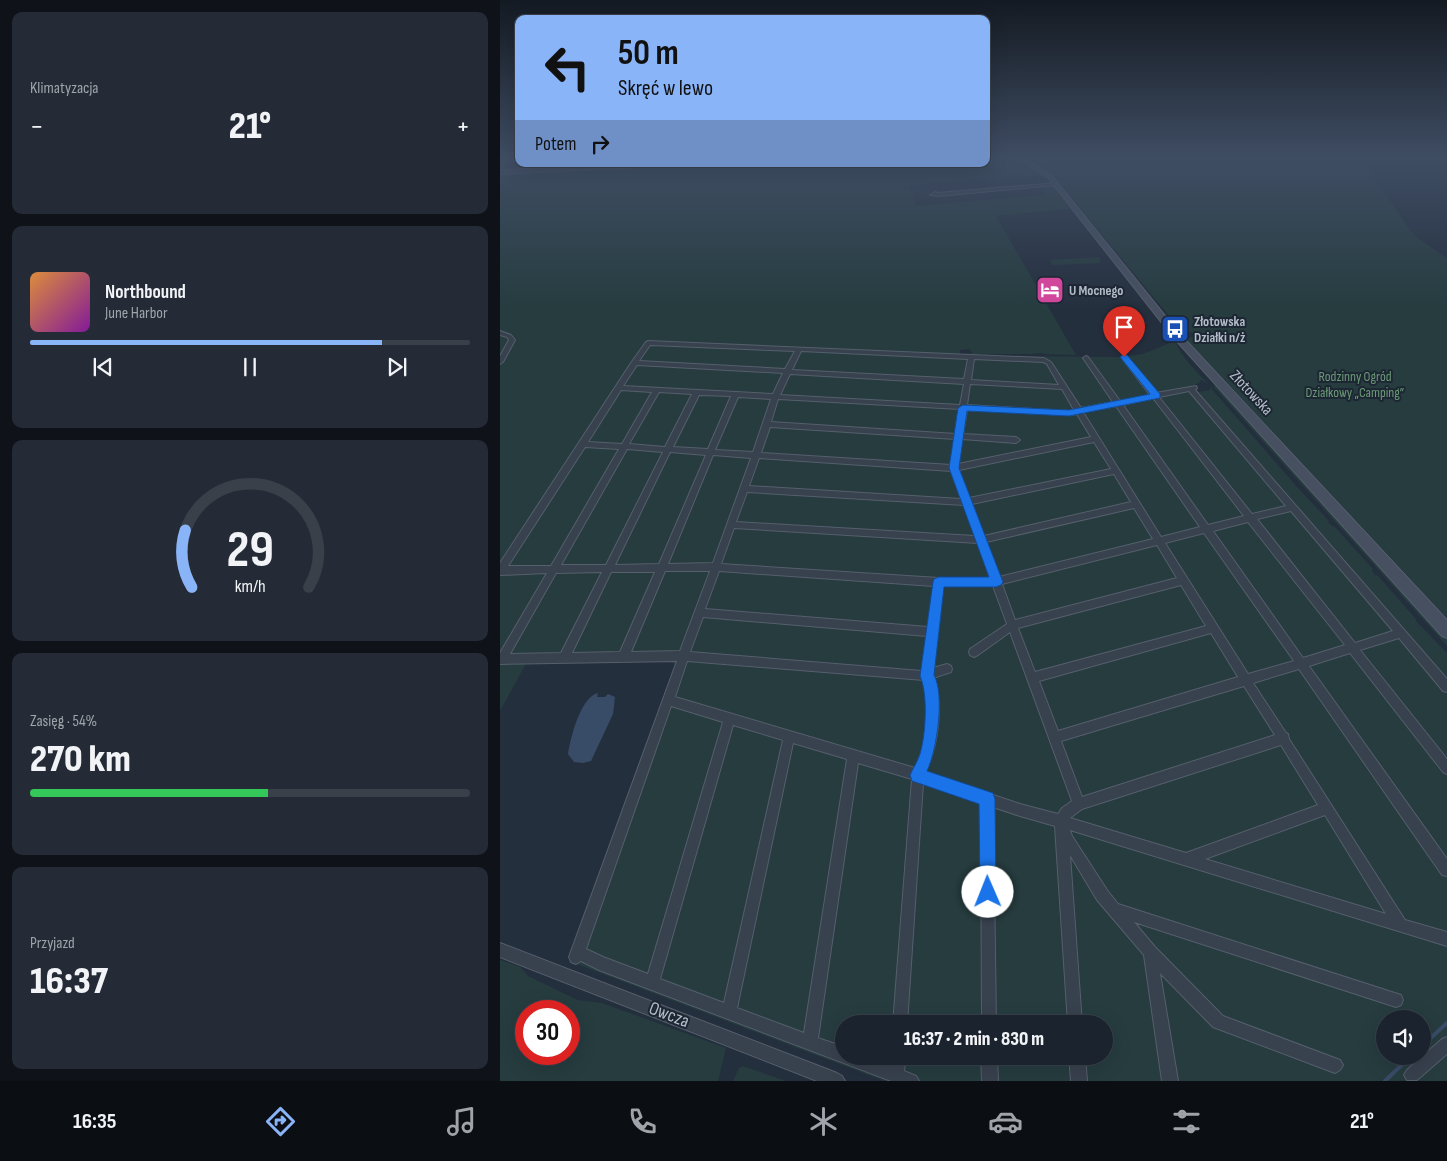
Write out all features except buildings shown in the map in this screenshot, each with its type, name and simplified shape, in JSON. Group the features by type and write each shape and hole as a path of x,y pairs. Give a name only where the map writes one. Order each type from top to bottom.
{"street":[{"name":"Złotowska","path":"1076,209 1176,334 1447,631"},
{"path":"500,333 510,336 512,340 500,362"},
{"path":"500,571 646,344 653,342 1044,360 1049,363 1062,387 1401,925"},
{"path":"799,349 775,397 700,613 577,954 835,1052"},
{"path":"1124,357 1447,768"},
{"path":"971,358 954,468 1079,804"},
{"path":"1086,358 1447,870"},
{"path":"634,363 1062,387"},
{"path":"618,388 1069,413 1192,389 1447,687"},
{"path":"501,659 657,390"},
{"path":"564,658 696,393"},
{"path":"624,656 735,395"},
{"path":"767,424 1016,440"},
{"path":"582,444 954,468 1096,439"},
{"path":"744,488 967,502 1116,470"},
{"path":"731,525 981,540 1137,504"},
{"path":"500,571 555,568 716,567 939,582 996,582 1293,508"},
{"path":"974,652 1013,625 1184,580"},
{"path":"901,1015 918,775 927,756 931,731 932,684 927,676 939,582"},
{"path":"700,613 932,632"},
{"path":"1032,678 1213,628"},
{"path":"1054,738 1401,633"},
{"path":"501,659 684,656 927,676 946,669"},
{"path":"668,700 918,775 1020,810 1061,820 1447,939"},
{"path":"652,983 729,719"},
{"path":"729,1012 789,737"},
{"path":"1074,1015 1061,820 1066,812 1079,804 1284,738"},
{"path":"810,1042 853,756"},
{"path":"987,799 989,1015"},
{"path":"1186,859 1328,808"},
{"path":"1061,820 1068,839 1102,895 1150,952 1218,1022 1335,1065"},
{"path":"1115,910 1396,1000"},
{"name":"Owcza","path":"500,950 837,1081"},
{"path":"1150,952 1170,1081"},
{"path":"1412,1076 1447,1044"},
{"path":"869,1065 911,1081"},
{"path":"896,1075 897,1065"},
{"path":"989,1065 990,1081"},
{"path":"1078,1065 1079,1081"}],"green space":[{"path":"500,209 1065,209 996,216 1076,355 1041,353 972,354 970,349 960,350 960,356 1121,357 1143,354 1175,341 1185,359 1208,384 1201,380 1199,383 1191,386 1199,392 1210,390 1210,387 1328,522 1334,526 1373,569 1372,571 1375,575 1378,576 1416,621 1447,653 1447,1081 884,1081 842,1065 1113,1065 1113,1015 835,1015 835,1062 577,964 580,959 571,954 675,666 671,659 527,662 500,711"},
{"name":"Rodzinny Ogród Działkowy „Camping”","path":"1081,209 1396,209 1410,230 1419,239 1447,258 1447,618 1186,339 1195,336 1191,332 1183,333"},
{"path":"1099,257 1101,263 1052,265 1050,260"},
{"path":"1213,386 1217,386 1447,635 1447,646"},
{"path":"500,960 520,967 528,976 578,1000 515,1000 515,1065 580,1065 580,1000 602,1003 726,1048 718,1081 500,1081"},
{"path":"743,1066 786,1081 733,1081 739,1068"}],"water":[{"path":"598,693 597,697 605,697 608,694 615,697 613,714 591,761 583,763 574,762 568,754 577,719 586,702"}],"waterway":[{"path":"1431,1038 1447,1023"},
{"path":"1385,1081 1402,1065"}],"place":[{"name":"U Mocnego","path":"1050,290"},
{"name":"Złotowska Działki n/ż","path":"1175,329"}],"route":[{"path":"988,892 987,799 918,775 927,756 931,731 932,684 927,676 939,582 996,582 954,468 963,408 1069,413 1147,396 1156,396 1124,357"}]}
